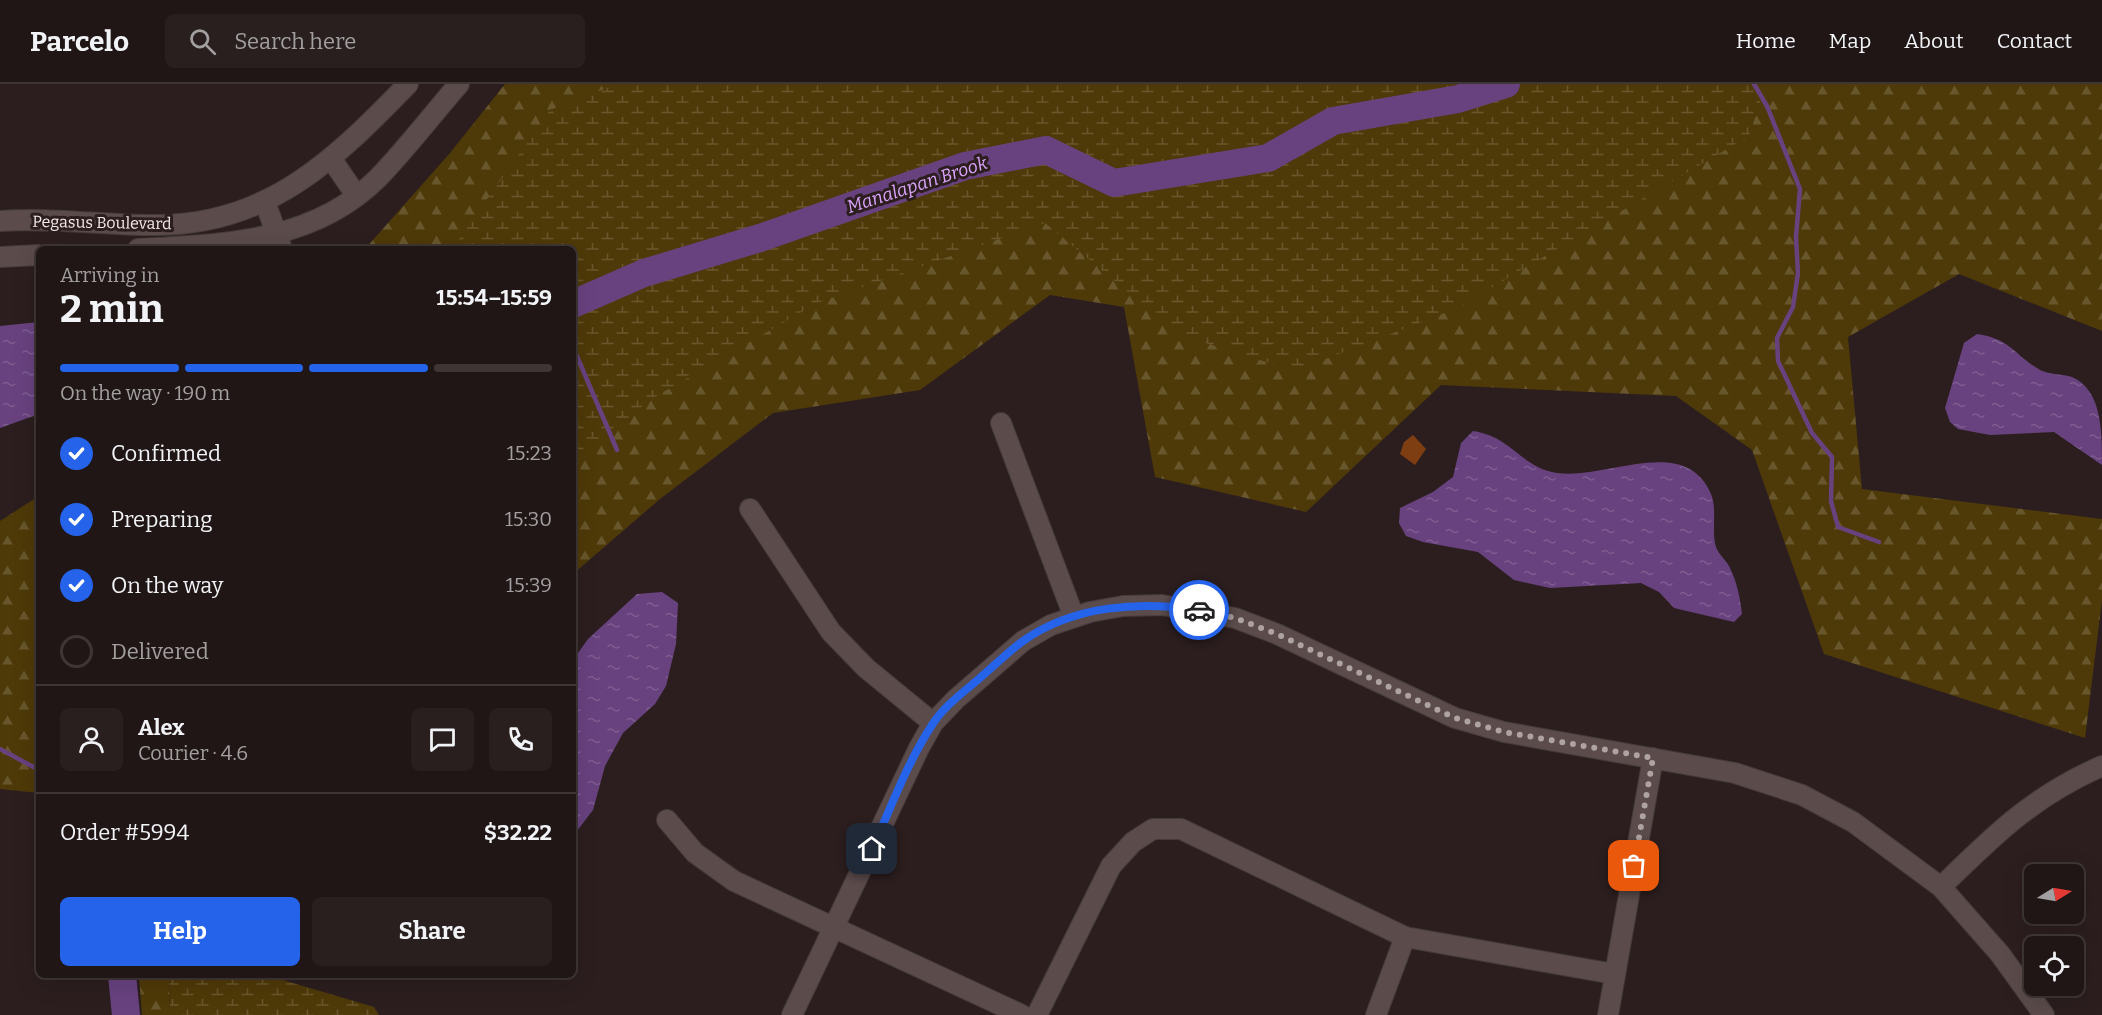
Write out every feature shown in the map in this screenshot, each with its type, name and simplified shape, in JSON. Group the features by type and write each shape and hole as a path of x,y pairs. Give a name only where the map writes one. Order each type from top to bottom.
{"street":[{"name":"Pegasus Boulevard","path":"0,221 160,225 218,219 266,202 332,160 408,84"},
{"name":"Pegasus Boulevard","path":"184,246 280,242 356,195 377,178 459,84"},
{"path":"332,160 356,195"},
{"path":"266,202 280,242"},
{"name":"Pegasus Boulevard","path":"0,257 36,255"},
{"path":"1001,423 1074,617"},
{"path":"750,509 831,632 866,668 933,723"},
{"path":"792,1015 933,723 956,699 1023,641 1052,624 1123,606 1162,605 1235,618 1288,639 1455,718 1504,732 1735,773 1802,795 1853,822 1941,886 2000,954 2044,1015"},
{"path":"1608,1015 1653,758"},
{"path":"1941,886 2016,816 2042,797 2102,766"},
{"path":"667,820 695,853 734,881 834,930 1022,1015"},
{"path":"1037,1015 1112,866 1133,842 1153,830 1181,829 1405,937 1614,974"},
{"path":"1376,1015 1405,937"}],"green space":[{"path":"505,84 2102,84 2102,331 1959,274 1848,337 1862,489 2102,519 2102,600 2085,738 1824,654 1752,450 1676,396 1441,385 1306,512 1155,477 1124,307 1050,295 920,390 773,413 660,499 576,571 576,246 368,246 450,153"},
{"path":"617,84 1766,84 1749,136 1455,309 1295,371 1180,335 1045,223 817,303 648,401 576,466 576,246 451,246 459,239 550,110"},
{"path":"36,498 36,793 0,789 0,521"},
{"path":"139,978 169,978 170,1015 142,1015"},
{"path":"169,978 276,978 374,1007 379,1015 170,1015"}],"water":[{"path":"36,322 36,415 0,428 0,326"},
{"path":"1977,334 2005,343 2040,370 2072,377 2082,383 2095,402 2098,413 2102,439 2102,465 2054,432 1990,435 1958,429 1950,422 1945,408 1964,343"},
{"path":"1473,431 1498,439 1534,465 1557,473 1598,471 1643,463 1664,462 1683,466 1699,476 1713,500 1716,546 1734,578 1742,614 1734,622 1674,608 1659,592 1641,583 1550,588 1514,580 1478,552 1423,542 1406,536 1399,523 1400,508 1433,492 1453,477 1461,443"},
{"path":"662,592 678,603 676,644 666,686 655,704 623,733 605,766 593,810 576,832 576,656 588,639 637,594"}],"building":[{"path":"1413,435 1426,449 1415,465 1400,454 1404,442"}],"waterway":[{"name":"Manalapan Brook","path":"576,303 644,273 760,238 965,166 1046,150 1114,183 1268,158 1333,121 1458,99 1506,84"},
{"path":"1754,84 1767,106 1800,189 1796,237 1798,273 1793,307 1777,338 1778,361 1812,433 1832,457 1831,501 1838,527 1879,542"},
{"path":"576,354 617,450"},
{"path":"0,749 36,768"},
{"name":"Manalapan Brook","path":"122,978 126,1015"}],"way so far":[{"path":"1199,610 1235,618 1277,634 1455,718 1504,732 1653,758 1634,866"}],"route":[{"path":"872,849 933,723 956,699 1023,641 1052,624 1090,612 1123,606 1162,605 1199,610"}]}
